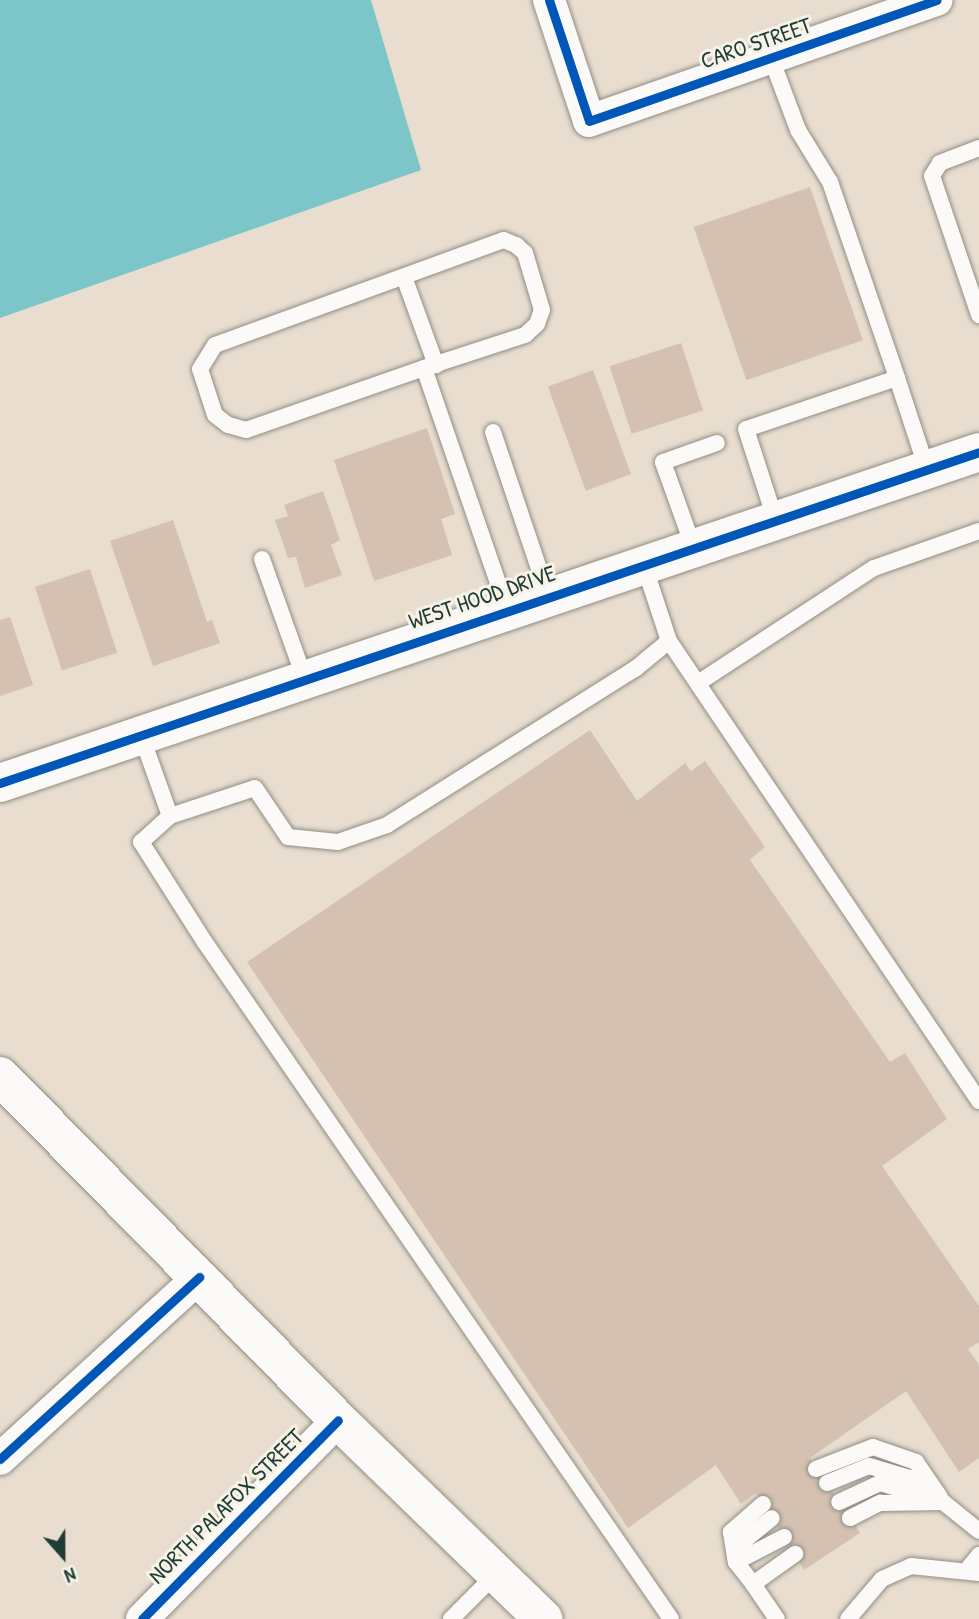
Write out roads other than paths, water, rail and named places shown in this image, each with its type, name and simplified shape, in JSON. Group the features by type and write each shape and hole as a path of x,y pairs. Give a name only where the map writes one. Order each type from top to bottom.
{"street":[{"name":"CARO STREET","path":"549,0 589,121 771,58 889,8 937,0"},
{"name":"WEST HOOD DRIVE","path":"0,783 140,732 979,452"},
{"path":"0,1076 338,1420 543,1619"},
{"path":"0,1459 199,1277"},
{"name":"NORTH PALAFOX STREET","path":"142,1619 338,1420"}],"lane":[{"path":"771,58 798,130 831,182 927,469"},
{"path":"979,148 940,163 932,176 979,315"},
{"path":"504,240 525,253 542,310 537,324 525,335 246,430 228,425 215,415 200,369 215,345 404,277 504,240"},
{"path":"404,277 507,609"},
{"path":"775,519 746,429 897,378"},
{"path":"493,432 548,595"},
{"path":"693,546 663,462 716,443"},
{"path":"698,684 874,568 979,531"},
{"path":"262,559 304,677"},
{"path":"643,563 669,641 979,1101"},
{"path":"669,641 635,669 387,825 338,842 288,837 255,788 170,816 141,842 212,952 671,1619"},
{"path":"140,732 170,816"},
{"path":"816,1469 873,1447 916,1462 943,1502"},
{"path":"827,1483 869,1466 909,1478 979,1531"},
{"path":"839,1502 880,1483 943,1502"},
{"path":"850,1518 880,1503 943,1502"},
{"path":"763,1504 731,1532 736,1562 778,1619"},
{"path":"736,1562 746,1539 772,1518"},
{"path":"736,1562 783,1536"},
{"path":"753,1584 794,1554"},
{"path":"848,1619 882,1578 911,1566 973,1572 979,1555"},
{"path":"451,1619 497,1573"}],"water":[{"path":"0,0 371,0 421,170 0,318"}]}
